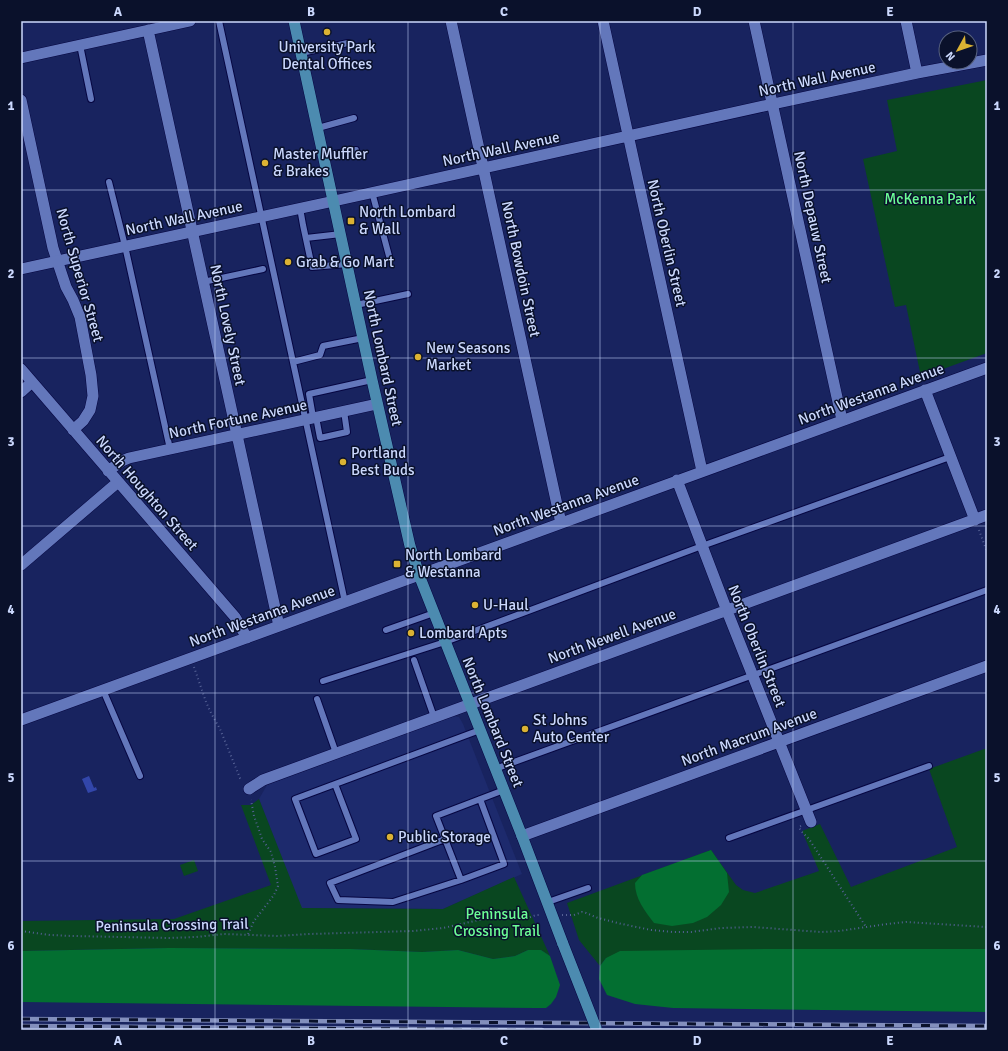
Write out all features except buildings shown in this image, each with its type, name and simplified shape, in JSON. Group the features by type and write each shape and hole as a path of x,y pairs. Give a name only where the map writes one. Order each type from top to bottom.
{"main road":[{"name":"North Lombard Street","path":"294,21 377,404 410,546 445,642 548,902 596,1030"}],"street":[{"path":"21,58 190,21"},
{"name":"North Bowdoin Street","path":"451,21 561,523"},
{"name":"North Oberlin Street","path":"603,21 702,471"},
{"name":"North Depauw Street","path":"754,21 842,420"},
{"path":"906,21 917,73"},
{"name":"North Lovely Street","path":"148,30 279,626"},
{"name":"North Wall Avenue","path":"21,269 773,104 917,73 987,60"},
{"name":"North Superior Street","path":"21,100 57,261 66,287 80,317 92,381 93,396 90,410 83,421 73,430"},
{"name":"North Westanna Avenue","path":"21,720 987,368"},
{"name":"North Houghton Street","path":"21,369 235,617 247,638"},
{"path":"21,392 32,382"},
{"path":"925,390 974,520"},
{"name":"North Fortune Avenue","path":"108,470 129,458 377,404"},
{"name":"North Oberlin Street","path":"677,480 752,676 811,822"},
{"path":"21,565 118,482"},
{"name":"North Newell Avenue","path":"250,789 263,780 987,515"},
{"name":"North Macrum Avenue","path":"522,836 987,666"}],"lane":[{"path":"219,21 293,362 320,438 347,432 344,411"},
{"path":"301,53 348,43"},
{"path":"80,45 91,99"},
{"path":"318,128 354,118"},
{"path":"324,156 356,150"},
{"path":"109,182 125,246 170,449"},
{"path":"372,192 389,256"},
{"path":"300,208 312,267 347,264"},
{"path":"306,238 341,234"},
{"path":"204,282 263,269"},
{"path":"356,305 408,294"},
{"path":"293,362 320,356 323,346 363,338"},
{"path":"345,602 309,394 372,380"},
{"path":"323,682 445,642 702,546 950,457"},
{"path":"495,769 987,590"},
{"path":"386,630 434,613"},
{"path":"414,660 434,717"},
{"path":"103,690 140,776"},
{"path":"317,699 336,753"},
{"path":"335,784 356,839 316,854 295,799 335,784 480,730"},
{"path":"729,838 929,766"},
{"path":"461,880 436,816 504,790"},
{"path":"445,839 330,883 338,900 394,902 504,864 480,799"},
{"path":"548,902 588,888"}],"path":[{"path":"974,520 987,552"},
{"path":"191,658 206,702 220,729 240,778 250,789 254,816 262,839 271,852 275,867 278,886 274,895 254,921 248,934"},
{"path":"811,822 799,827 801,831 808,839 866,927"},
{"path":"567,915 574,915 582,912 622,924 651,930 673,932 753,927 822,932 906,922 987,927"},
{"name":"Peninsula Crossing Trail","path":"21,931 50,935 169,938 224,934 278,936 413,931 443,928 497,916 506,915 520,919 530,918 536,915"}],"shaded area":[{"name":"Public Storage","path":"453,716 459,717 463,724 522,874 443,909 301,908 259,799 267,785"},
{"path":"89,776 94,788 96,787 97,790 88,793 82,779"}],"green space":[{"name":"McKenna Park","path":"987,80 987,353 921,377 906,305 895,307 863,159 897,151 887,100"},
{"name":"Peninsula Crossing Trail","path":"987,748 987,949 770,949 606,958 600,966 579,940 567,903 711,850 736,885 743,890 755,893 819,871 802,831 820,824 851,887 957,847 929,769"},
{"name":"Peninsula Crossing Trail","path":"259,799 302,908 443,909 514,877 550,956 541,950 528,950 515,956 493,959 458,950 422,952 351,949 169,948 21,951 21,921 174,919 271,885 241,805 251,805"},
{"path":"711,850 727,873 729,892 721,905 707,917 693,923 672,926 654,923 639,900 635,889 635,883 642,875"},
{"path":"194,860 198,871 184,876 180,865"},
{"path":"169,948 351,949 422,952 458,950 493,959 515,956 528,950 541,950 550,956 560,985 556,997 546,1008 21,1002 21,951"},
{"path":"987,949 987,1012 673,1008 635,1004 607,995 599,979 600,966 606,958 620,951"}],"railway":[{"path":"21,1019 987,1026"},
{"path":"21,1026 542,1030"}],"place":[{"name":"University Park Dental Offices","path":"327,32"},
{"name":"Master Muffler & Brakes","path":"265,163"},
{"name":"North Lombard & Wall","path":"351,221"},
{"name":"Grab & Go Mart","path":"288,262"},
{"name":"New Seasons Market","path":"418,357"},
{"name":"Portland Best Buds","path":"343,462"},
{"name":"North Lombard & Westanna","path":"397,564"},
{"name":"U-Haul","path":"475,605"},
{"name":"Lombard Apts","path":"411,633"},
{"name":"St Johns Auto Center","path":"525,729"},
{"name":"Public Storage","path":"390,837"}]}
